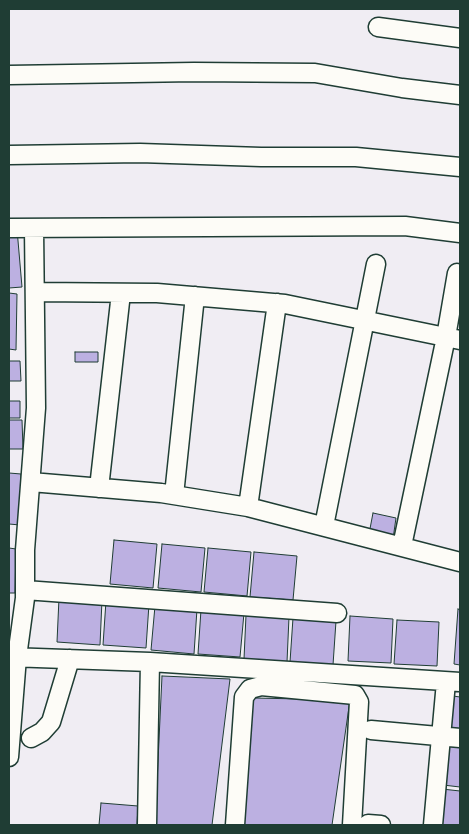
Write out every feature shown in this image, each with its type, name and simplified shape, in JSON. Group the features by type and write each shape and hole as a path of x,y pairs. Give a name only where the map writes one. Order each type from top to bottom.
{"street":[{"path":"378,27 460,38"},
{"path":"9,76 194,72 315,73 402,88 460,95"},
{"path":"9,155 140,153 356,157 460,167"},
{"path":"9,228 405,226 460,233"},
{"path":"9,757 13,657 25,590 17,540 31,482 36,408 34,228"},
{"path":"324,526 376,264"},
{"path":"402,546 453,338 457,274"},
{"path":"35,292 157,293 277,303 453,338"},
{"path":"99,488 121,293"},
{"path":"174,495 195,296"},
{"path":"248,507 277,303"},
{"path":"31,482 174,495 248,507 460,562"},
{"path":"25,590 336,612"},
{"path":"13,657 150,662 453,682 440,736 433,825"},
{"path":"31,738 42,732 51,722 70,659"},
{"path":"147,825 150,662"},
{"path":"235,825 244,697 250,689 260,686 356,695 359,702 367,825"},
{"path":"371,730 460,738"}],"building":[{"path":"17,229 22,287 9,288 9,230"},
{"path":"9,293 17,294 16,350 9,349"},
{"path":"75,352 98,352 98,362 75,362"},
{"path":"9,361 20,361 21,381 9,381"},
{"path":"9,401 20,401 20,418 9,418"},
{"path":"9,420 22,420 23,449 9,449"},
{"path":"9,473 21,474 20,525 9,524"},
{"path":"373,513 396,518 393,539 369,534"},
{"path":"114,540 157,544 153,588 110,584"},
{"path":"162,544 205,548 201,592 158,588"},
{"path":"9,548 16,549 15,593 9,593"},
{"path":"208,548 251,552 247,596 204,592"},
{"path":"254,552 297,556 293,600 250,597"},
{"path":"59,598 102,600 100,645 57,642"},
{"path":"106,601 149,604 146,648 103,645"},
{"path":"155,606 197,609 194,654 151,650"},
{"path":"458,609 460,610 460,665 454,664"},
{"path":"201,610 244,613 240,657 198,654"},
{"path":"246,615 289,617 287,662 244,659"},
{"path":"350,616 393,619 391,663 348,661"},
{"path":"293,618 336,621 333,665 290,662"},
{"path":"397,620 439,622 437,666 394,664"},
{"path":"162,676 230,679 212,825 155,825"},
{"path":"453,696 460,697 460,733 449,732"},
{"path":"253,698 350,700 332,825 240,825"},
{"path":"446,744 460,746 460,787 443,785"},
{"path":"442,789 460,791 460,825 439,825"},
{"path":"101,803 138,806 137,825 99,825"}]}
